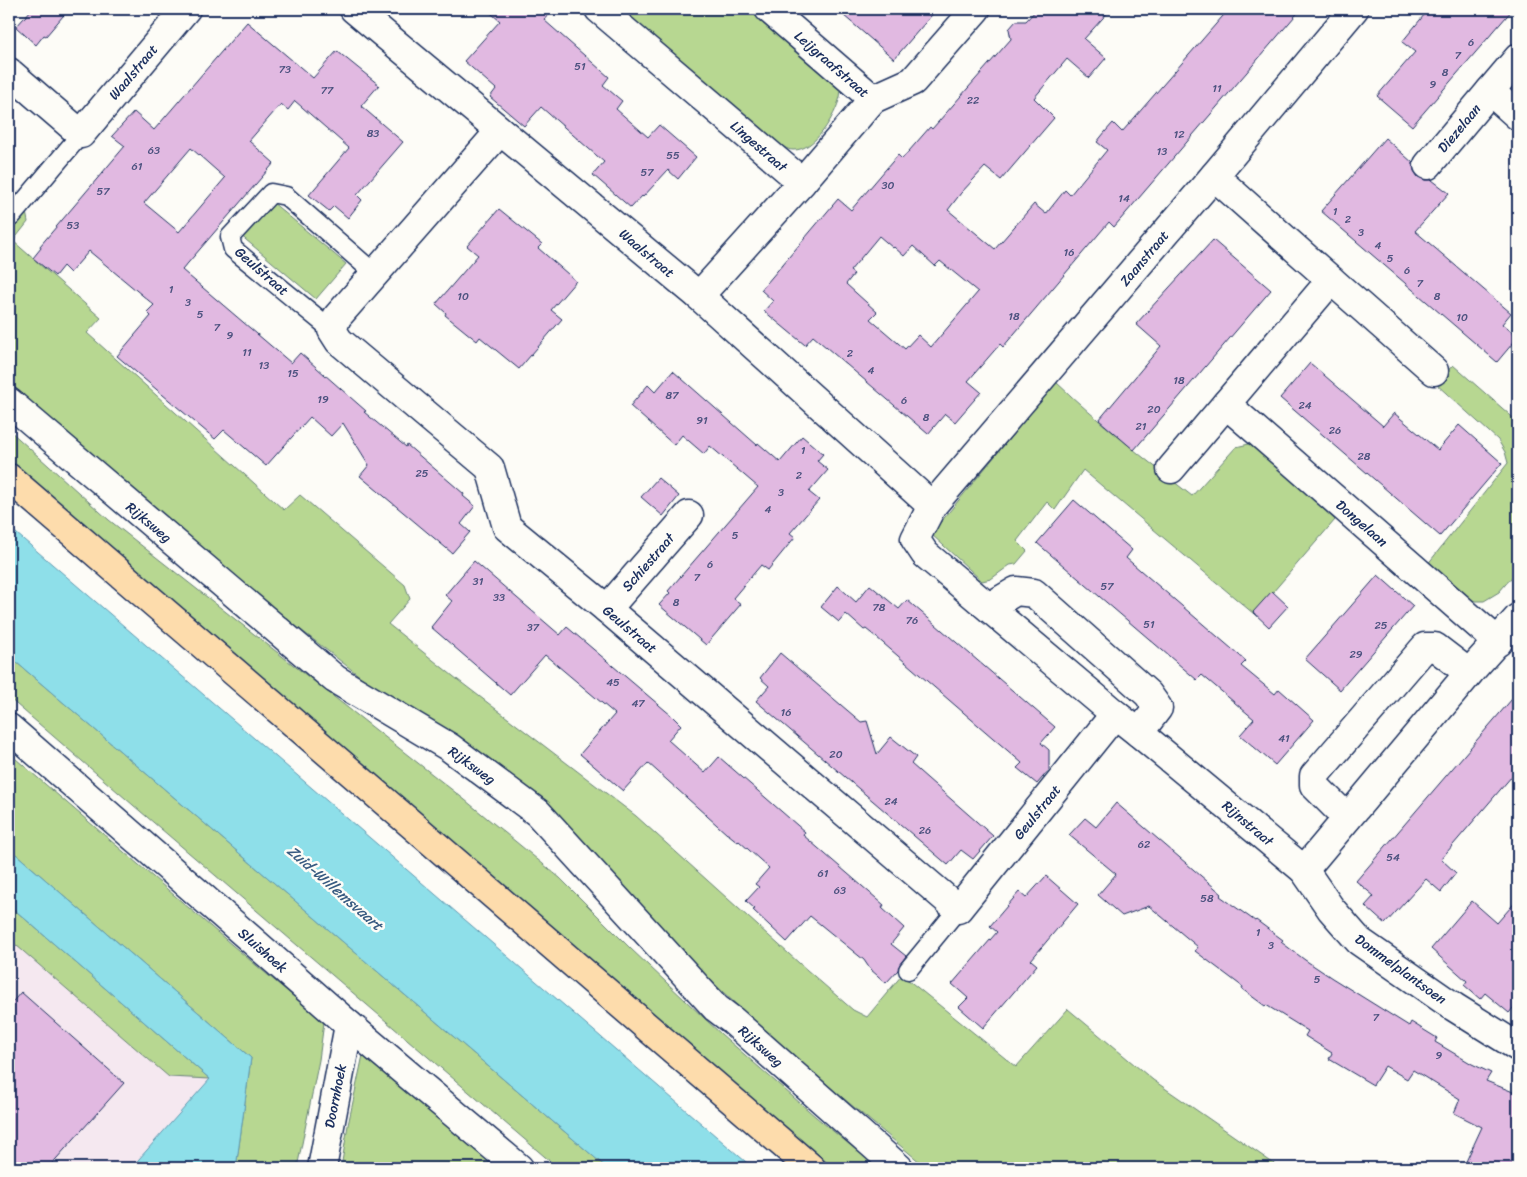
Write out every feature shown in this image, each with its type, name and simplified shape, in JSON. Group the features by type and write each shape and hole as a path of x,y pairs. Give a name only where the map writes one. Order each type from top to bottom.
{"main road":[{"path":"9,478 811,1168"}],"street":[{"name":"Waalstraat","path":"81,134 186,9"},
{"name":"Waalstraat","path":"354,9 699,296 932,506"},
{"name":"Lingestraat","path":"599,9 802,182"},
{"name":"Leijgraafstraat","path":"769,9 873,99"},
{"name":"Leijgraafstraat","path":"802,182 873,99 913,81 976,9"},
{"name":"Zaanstraat","path":"932,506 1354,9"},
{"name":"Diezelaan","path":"1428,164 1518,58"},
{"path":"9,72 81,134"},
{"name":"Diezelaan","path":"1490,91 1518,116"},
{"path":"332,330 337,317 374,273 500,131"},
{"path":"1214,176 1434,371"},
{"path":"699,296 802,182"},
{"path":"1171,469 1331,280"},
{"name":"Geulstraat","path":"332,330 339,341 490,468 507,526 958,909 1115,714"},
{"name":"Rijksweg","path":"9,402 335,679 449,747 538,814 716,1008 899,1168"},
{"name":"Dongelaan","path":"1226,404 1498,642"},
{"name":"Rijnstraat","path":"932,506 915,539 925,554 1304,870"},
{"name":"Schiestraat","path":"607,609 689,515"},
{"path":"989,607 1016,591 1034,593 1148,694 1158,708 1139,733"},
{"path":"1304,870 1469,673 1518,618"},
{"path":"1347,818 1314,785 1314,776 1425,647 1434,647 1469,673"},
{"name":"Sluishoek","path":"9,728 349,1025 519,1168"},
{"name":"Dommelplantsoen","path":"1304,870 1331,909 1359,941 1454,1007 1518,1047"},
{"name":"Doornhoek","path":"322,1168 349,1025"}],"lane":[{"name":"Waalstraat","path":"11,217 81,134"},
{"name":"Geulstraat","path":"332,330 233,249 230,237 271,193 286,196 374,273"},
{"name":"Geulstraat","path":"908,970 958,909"}],"shaded area":[{"path":"9,831 272,1055 169,1168 9,1168"}],"green space":[{"path":"619,9 768,9 841,81 840,97 834,113 823,131 809,145 801,149 793,150 786,148 776,142"},
{"path":"9,189 25,206 28,222 13,241 101,318 87,333 284,510 300,495 405,585 410,599 388,624 636,816 853,1010 867,1017 902,975 1016,1067 1068,1009 1153,1080 1280,1168 927,1168 742,1010 659,931 486,775 130,496 9,388"},
{"path":"272,202 346,264 316,299 239,234"},
{"path":"1453,365 1518,422 1518,570 1499,592 1484,601 1473,601 1465,597 1427,565 1508,463 1505,452 1498,440 1436,384"},
{"path":"1056,382 1106,426 1192,496 1236,447 1253,443 1335,520 1254,614 1083,470 1055,510 1047,502 1017,541 1027,551 1016,564 1010,565 991,579 982,581 931,534"},
{"path":"9,430 109,520 465,800 560,878 631,949 721,1034 878,1168 834,1168 721,1075 9,462"},
{"path":"9,656 607,1168 558,1168 133,805 9,698"},
{"path":"9,753 324,1022 319,1060 297,1168 236,1168 251,1058 9,848"},
{"path":"9,905 210,1079 169,1077 9,939"},
{"path":"363,1055 497,1168 341,1168"}],"water":[{"name":"Zuid-Willemsvaart","path":"9,527 753,1168 607,1168 9,656"},
{"path":"9,848 251,1058 236,1168 131,1168 210,1079 9,905"}],"building":[{"path":"32,9 69,9 36,45 16,27"},
{"path":"486,9 553,9 544,20 609,77 603,85 622,101 616,109 648,137 659,125 696,157 678,179 668,170 631,208 593,175 604,162 541,107 524,126 490,97 496,89 464,61 500,21"},
{"path":"836,9 937,9 894,59"},
{"path":"1037,9 1111,9 1084,39 1106,58 1089,78 1067,59 1034,98 1054,118 1001,180 985,167 948,210 995,249 1034,204 1046,214 1065,190 1070,195 1107,150 1097,142 1105,132 1113,123 1122,132 1229,9 1301,9 1114,227 1109,222 1003,347 1000,344 968,381 981,392 955,422 945,414 928,434 813,336 805,345 764,311 773,301 761,290 838,199 851,210 898,155 902,159 930,127 932,129 1011,39 1009,29 1016,21 1026,21","holes":["879,236 904,256 913,246 935,266 940,261 978,292 931,347 918,335 905,349 870,319 877,312 846,284 854,274 850,271"]},
{"path":"1429,9 1513,9 1412,126 1377,96 1415,52 1402,42"},
{"path":"247,22 313,78 337,51 379,85 361,106 403,142 357,195 362,200 348,218 334,206 329,211 309,195 349,148 295,101 288,110 281,104 249,141 274,163 182,270 291,363 300,353 366,411 364,412 406,447 407,445 464,494 463,496 475,506 461,524 470,532 452,553 360,476 369,465 343,423 331,436 310,417 266,466 224,430 215,439 117,356 151,316 147,312 154,305 89,251 70,273 63,266 55,276 33,258 41,248 40,246 125,146 112,136 134,112 154,130","holes":["191,148 225,178 179,232 144,203"]},
{"path":"1385,138 1413,163 1414,171 1418,177 1432,180 1449,193 1415,231 1511,313 1502,324 1518,337 1497,362 1321,211"},
{"path":"499,209 542,244 538,248 576,281 551,310 562,319 519,369 480,337 477,341 445,315 446,313 436,304 478,255 467,246"},
{"path":"1213,240 1271,290 1134,450 1099,420 1161,346 1136,324"},
{"path":"1310,363 1383,426 1394,413 1438,450 1459,425 1502,463 1440,536 1280,398"},
{"path":"673,371 757,445 758,443 780,462 802,436 823,454 817,461 828,470 809,492 819,500 790,533 795,537 768,570 761,565 733,598 741,604 706,645 659,605 670,593 668,591 758,487 710,446 704,454 682,435 674,445 630,406 648,385 655,392"},
{"path":"658,478 679,496 663,516 641,497"},
{"path":"1074,500 1132,550 1126,558 1246,661 1241,666 1275,694 1279,689 1314,720 1275,765 1240,735 1254,719 1202,675 1197,680 1037,543"},
{"path":"474,561 560,635 567,627 672,716 681,725 668,740 705,773 719,757 805,832 803,835 884,905 882,908 904,928 891,944 906,956 898,970 886,983 870,969 864,960 810,916 787,942 746,901 759,887 755,884 769,868 739,841 727,834 648,763 623,791 580,754 615,714 545,655 510,695 431,627 452,601 445,595"},
{"path":"1378,575 1413,606 1340,690 1305,659"},
{"path":"870,585 899,609 907,600 1055,727 1041,743 1049,750 1049,770 1037,784 1017,768 1022,763 876,637 866,629 864,630 846,614 839,622 821,607 838,586 856,602"},
{"path":"1272,591 1288,606 1269,627 1253,612"},
{"path":"780,653 861,722 867,721 877,754 891,737 916,757 911,764 993,836 973,859 961,850 948,865 756,701 769,686 760,678"},
{"path":"1518,692 1518,769 1441,859 1456,873 1441,892 1426,879 1385,924 1365,906 1374,896 1356,881"},
{"path":"1116,803 1222,894 1220,896 1283,940 1281,942 1305,960 1409,1026 1411,1022 1437,1038 1435,1042 1491,1073 1486,1081 1518,1094 1518,1168 1463,1168 1482,1127 1454,1113 1460,1099 1413,1070 1407,1079 1385,1066 1373,1085 1329,1059 1332,1053 1305,1036 1308,1031 1265,1006 1242,989 1243,987 1195,951 1198,947 1149,906 1122,916 1098,895 1116,874 1069,835 1085,818 1096,827"},
{"path":"1046,876 1078,904 1031,960 1037,965 983,1028 959,1007 968,998 952,984 997,932 990,926 1019,892 1026,898"},
{"path":"1518,899 1518,1002 1509,1013 1485,993 1480,999 1464,985 1467,981 1431,949 1472,901 1497,923"},
{"path":"21,992 124,1083 48,1168 9,1168 9,1006"}]}
